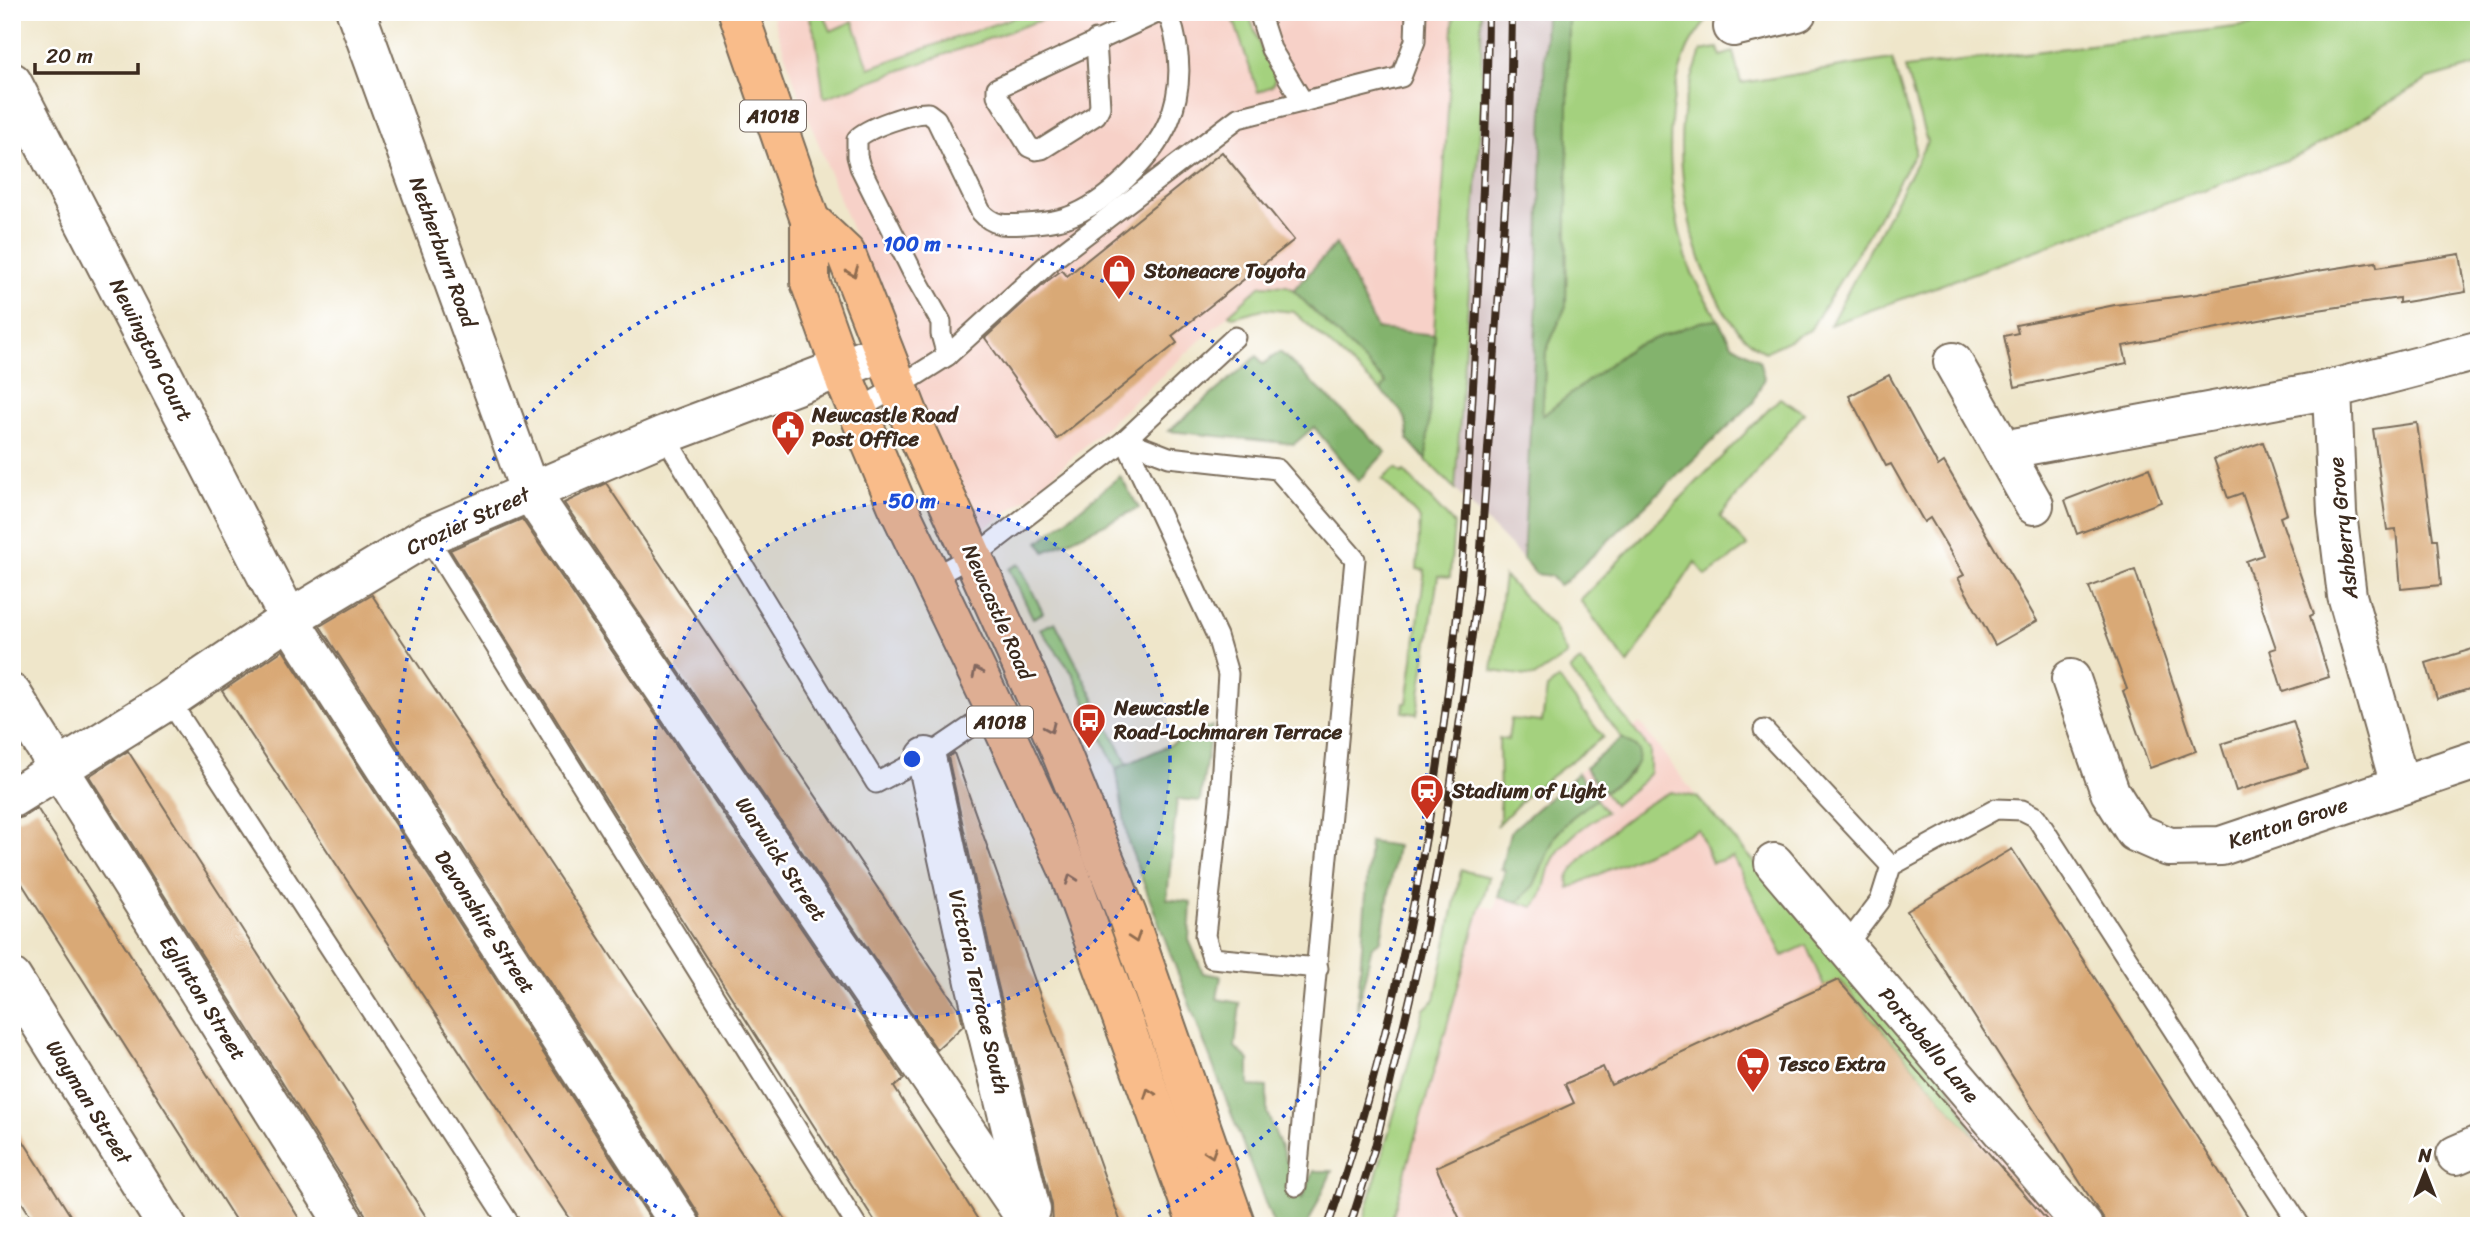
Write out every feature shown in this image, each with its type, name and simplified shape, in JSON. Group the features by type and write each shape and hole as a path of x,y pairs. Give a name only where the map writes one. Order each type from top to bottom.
{"highway":[{"name":"Newcastle Road","path":"738,12 810,220 846,254 898,387 1058,745 1127,915 1236,1226"},
{"name":"A1018","path":"810,220 810,282 841,370 897,505 1067,867 1198,1226"}],"street":[{"name":"Netherburn Road","path":"356,12 530,492"},
{"path":"1733,27 1797,12"},
{"name":"Newington Court","path":"12,82 289,619"},
{"path":"2003,450 2332,389 2477,351"},
{"name":"Crozier Street","path":"12,798 169,700 289,619 427,536 664,436 884,352"},
{"path":"1953,362 2034,505"},
{"name":"Ashberry Grove","path":"2332,389 2337,513 2347,596 2400,785"},
{"name":"Warwick Street","path":"530,492 1033,1226"},
{"name":"Devonshire Street","path":"289,619 681,1226"},
{"name":"Kenton Grove","path":"2071,679 2110,792 2135,832 2169,847 2221,846 2479,759"},
{"name":"Eglinton Street","path":"12,694 346,1226"},
{"name":"Victoria Terrace South","path":"926,757 975,982 1033,1226"},
{"name":"Portobello Lane","path":"1774,863 2083,1226"},
{"name":"Wayman Street","path":"12,978 167,1226"}],"lane":[{"path":"947,356 941,323 860,167 857,156 858,139 866,131 916,114 928,113 936,120 981,212 988,220 1007,225 1066,218 1083,210 1119,184 1142,162 1168,124 1177,95 1180,63 1170,18 1159,12 1096,40 997,89 997,95 1029,147 1042,149 1096,115 1101,101 1096,40"},
{"path":"1259,12 1271,50 1303,102"},
{"path":"857,410 947,356 1051,261 1238,118 1401,77 1416,41 1416,12"},
{"path":"932,578 972,556 1125,439 1236,337"},
{"path":"664,436 876,783 926,757 995,710"},
{"path":"1125,439 1169,457 1277,469 1355,559 1296,1186"},
{"path":"1125,439 1217,636 1228,674 1220,799 1205,936 1212,958 1318,968"},
{"path":"427,536 857,1226"},
{"path":"169,700 511,1226"},
{"path":"1764,730 1891,866"},
{"path":"1845,947 1880,901 1891,866 1996,809 2022,810 2036,817 2300,1226"}],"shaded area":[{"path":"771,12 1454,12 1435,335 1377,329 1335,245 1293,290 1287,286 1261,285 1029,497 971,538 793,78"},
{"path":"1454,12 1546,12 1537,303 1523,559 1426,460"},
{"path":"1640,723 1699,800 2075,1226 1390,1226 1480,906 1495,908 1505,870 1501,869 1510,832 1545,799"}],"green space":[{"path":"808,12 823,12 831,31 853,21 869,68 1029,12 1063,12 824,98 816,38"},
{"path":"1231,12 1248,12 1264,57 1274,71 1272,86 1258,92"},
{"path":"1454,12 1481,12 1482,103 1455,489 1426,460"},
{"path":"1546,12 1569,12 1566,306 1546,351 1542,416 1632,347 1700,322 1718,320 1732,344 1759,360 1764,378 1753,403 1559,585 1551,576 1536,574 1523,559 1537,303"},
{"path":"1569,12 1703,12 1706,21 1688,49 1678,78 1670,132 1670,160 1672,189 1682,243 1699,288 1718,320 1700,322 1542,417 1546,351 1566,306"},
{"path":"2356,12 2479,12 2479,65 2429,79 2303,154 1830,325 1927,142 1905,68"},
{"path":"1718,48 1721,56 1733,52 1741,83 1892,59 1915,137 1915,153 1810,330 1765,352 1742,334 1722,308 1706,276 1686,203 1681,132 1685,103 1701,51"},
{"path":"1336,244 1377,329 1435,335 1426,460 1408,440 1407,424 1402,412 1381,391 1386,383 1293,290"},
{"path":"1261,285 1287,286 1293,290 1386,383 1381,391 1294,312 1263,309 1233,317 1229,314"},
{"path":"1280,352 1386,452 1358,481 1314,427 1294,444 1169,431 1257,356 1263,364"},
{"path":"1780,398 1804,413 1720,517 1748,546 1706,576 1695,562 1628,664 1580,600"},
{"path":"1396,468 1402,473 1404,471 1454,524 1450,577 1438,576 1417,714 1403,712 1404,703 1407,703 1425,570 1417,569 1420,519 1382,479"},
{"path":"1120,476 1139,508 1045,552 1039,542"},
{"path":"1019,564 1043,613 1033,618 1009,569"},
{"path":"1504,576 1554,628 1567,655 1534,677 1492,671"},
{"path":"1055,622 1127,763 1116,769 1073,674 1040,629"},
{"path":"1580,661 1650,750 1650,772 1614,805 1604,792 1632,773 1639,750 1622,738 1570,670"},
{"path":"1559,679 1603,737 1527,795 1497,826 1500,817 1499,738 1508,740 1511,719 1542,722 1547,688"},
{"path":"1212,726 1200,801 1177,799 1167,899 1191,902 1189,940 1203,973 1221,976 1217,999 1240,1003 1235,1047 1249,1060 1249,1086 1267,1087 1267,1113 1302,1199 1314,1171 1332,1171 1307,1226 1274,1226 1128,842 1116,769"},
{"path":"1622,738 1639,750 1636,764 1628,775 1604,792 1585,768"},
{"path":"1578,773 1596,799 1571,818 1555,836 1534,885 1518,902 1498,897 1505,870 1501,869 1510,832"},
{"path":"1671,792 1697,797 1945,1078 1977,1140 1839,980 1824,987 1806,945 1783,956 1733,857 1712,863 1698,829 1569,888 1568,878 1586,854 1629,817"},
{"path":"1596,799 1606,812 1582,828 1560,849 1550,866 1537,903 1533,907 1518,902 1534,885 1555,836 1571,818"},
{"path":"1370,842 1397,846 1381,940 1372,946 1357,1011"},
{"path":"1461,870 1489,877 1390,1226 1362,1226 1424,1009 1435,999"}],"building":[{"name":"Stoneacre Toyota","path":"1222,152 1294,240 1172,336 1177,343 1057,439 985,338 1046,282 1062,270 1067,276"},
{"path":"2460,254 2466,292 2399,303 2399,298 2291,314 2123,346 2127,363 2015,387 2004,336 2018,333 2016,325 2115,305 2197,294 2317,271 2376,262 2377,267"},
{"path":"1889,375 1938,466 1944,462 2037,621 1995,645 1958,578 1964,575 1930,518 1924,522 1891,464 1886,466 1849,396"},
{"path":"2417,423 2433,539 2437,539 2441,585 2401,589 2396,529 2387,530 2373,429"},
{"path":"2263,442 2287,514 2280,517 2314,614 2310,616 2329,677 2283,692 2270,650 2276,648 2246,561 2263,555 2242,493 2228,498 2214,459"},
{"path":"2149,468 2161,502 2077,534 2065,500"},
{"path":"606,483 960,1011 963,1026 937,1050 564,503"},
{"path":"522,519 904,1079 894,1087 982,1226 878,1226 657,881 450,550"},
{"path":"2135,570 2196,751 2150,768 2123,691 2127,689 2089,587"},
{"path":"372,595 790,1226 703,1226 699,1214 320,626"},
{"path":"2479,647 2479,686 2437,699 2426,663"},
{"path":"283,650 655,1226 575,1226 222,691"},
{"path":"2293,721 2308,768 2236,791 2221,744"},
{"path":"128,751 432,1226 368,1226 365,1214 89,776"},
{"path":"954,753 1122,1226 1053,1226 1052,1205 996,977 948,757"},
{"path":"37,808 304,1226 239,1226 12,868 12,820"},
{"path":"2012,849 2254,1226 2108,1226 1907,911"},
{"name":"Tesco Extra","path":"1838,980 2052,1226 1463,1226 1436,1167 1574,1103 1565,1084 1603,1067 1611,1085"},
{"path":"12,1123 77,1226 37,1226 12,1187"}],"railway":[{"path":"1328,1226 1354,1147 1397,984 1429,817 1453,650 1466,518 1483,191 1488,12"},
{"path":"1350,1226 1375,1147 1424,939 1445,825 1478,592 1510,135 1512,12"}],"place":[{"name":"Stoneacre Toyota","path":"1119,301"},
{"name":"Newcastle Road Post Office","path":"788,457"},
{"name":"Newcastle Road-Lochmaren Terrace","path":"1089,750"},
{"name":"Stadium of Light","path":"1427,821"},
{"name":"Tesco Extra","path":"1753,1094"}]}
